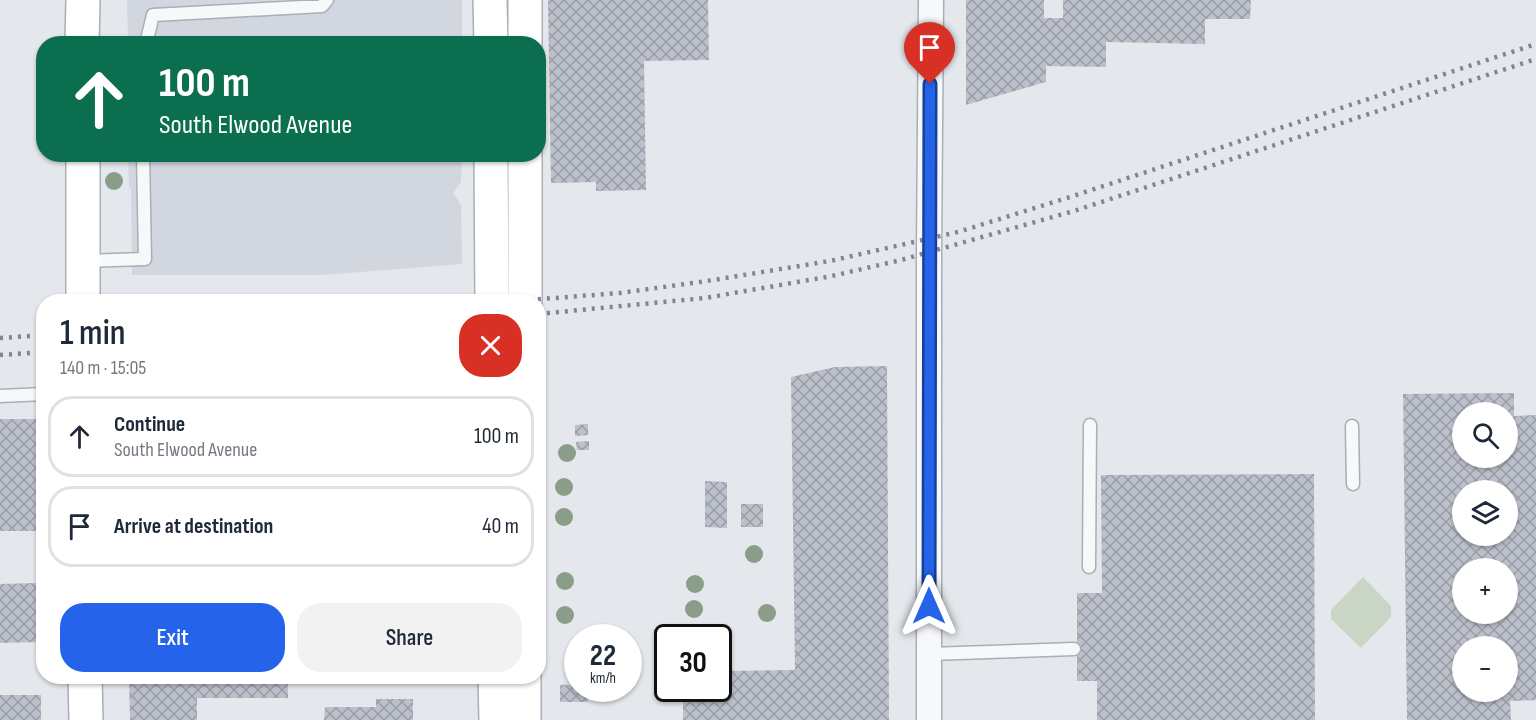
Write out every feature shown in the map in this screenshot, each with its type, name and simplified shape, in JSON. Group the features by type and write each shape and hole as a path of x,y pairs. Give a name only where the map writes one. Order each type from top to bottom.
{"main road":[{"path":"82,36 83,0"},
{"path":"490,0 491,36"},
{"path":"525,0 525,36"},
{"path":"83,162 83,294"},
{"path":"491,162 492,294"},
{"path":"525,162 525,294"},
{"path":"85,684 86,720"},
{"path":"495,684 496,720"},
{"path":"524,684 524,720"}],"street":[{"path":"929,720 931,0"}],"lane":[{"path":"148,36 153,15 321,6 327,0"},
{"path":"83,261 145,259 143,162"},
{"path":"0,396 36,394"},
{"path":"1089,567 1090,425"},
{"path":"1352,426 1353,484"},
{"path":"929,654 1074,649"}],"shaded area":[{"path":"127,0 462,0 462,36 128,36"},
{"path":"128,162 462,162 461,182 453,193 461,205 462,264 322,275 132,275 131,189 129,188"}],"green space":[{"path":"1363,577 1391,606 1391,617 1361,648 1331,619 1331,610"}],"building":[{"path":"548,0 708,0 709,60 644,61 646,190 596,191 596,182 551,183"},
{"path":"966,0 1044,0 1044,18 1063,18 1063,0 1251,0 1250,19 1205,19 1205,44 1106,42 1106,67 1046,66 1046,82 966,105"},
{"path":"887,366 889,720 683,720 683,702 732,702 732,671 795,670 791,377 835,367"},
{"path":"1514,393 1514,402 1452,402 1452,468 1518,468 1518,416 1536,415 1536,700 1518,701 1518,636 1452,636 1452,702 1510,702 1511,720 1407,720 1403,394"},
{"path":"0,419 36,419 36,531 0,531"},
{"path":"588,424 588,435 575,436 575,425"},
{"path":"589,441 589,450 577,450 576,442"},
{"path":"1314,474 1315,720 1097,720 1097,681 1077,681 1077,593 1102,593 1101,475"},
{"path":"705,481 727,482 727,528 705,527"},
{"path":"741,504 763,504 763,527 741,527"},
{"path":"36,583 36,642 0,643 0,584"},
{"path":"129,684 288,684 288,698 197,698 197,720 130,720"},
{"path":"560,685 564,685 564,702 560,702"},
{"path":"0,695 41,695 41,720 0,720"},
{"path":"376,699 413,699 413,720 324,720 325,707 376,707"}],"railway":[{"path":"546,299 620,293 707,281 830,261 958,232 1536,44"},
{"path":"546,313 705,298 832,276 901,260 1074,211 1536,59"},
{"path":"0,338 36,336"},
{"path":"0,355 36,353"}],"route":[{"path":"929,606 930,84"}]}
